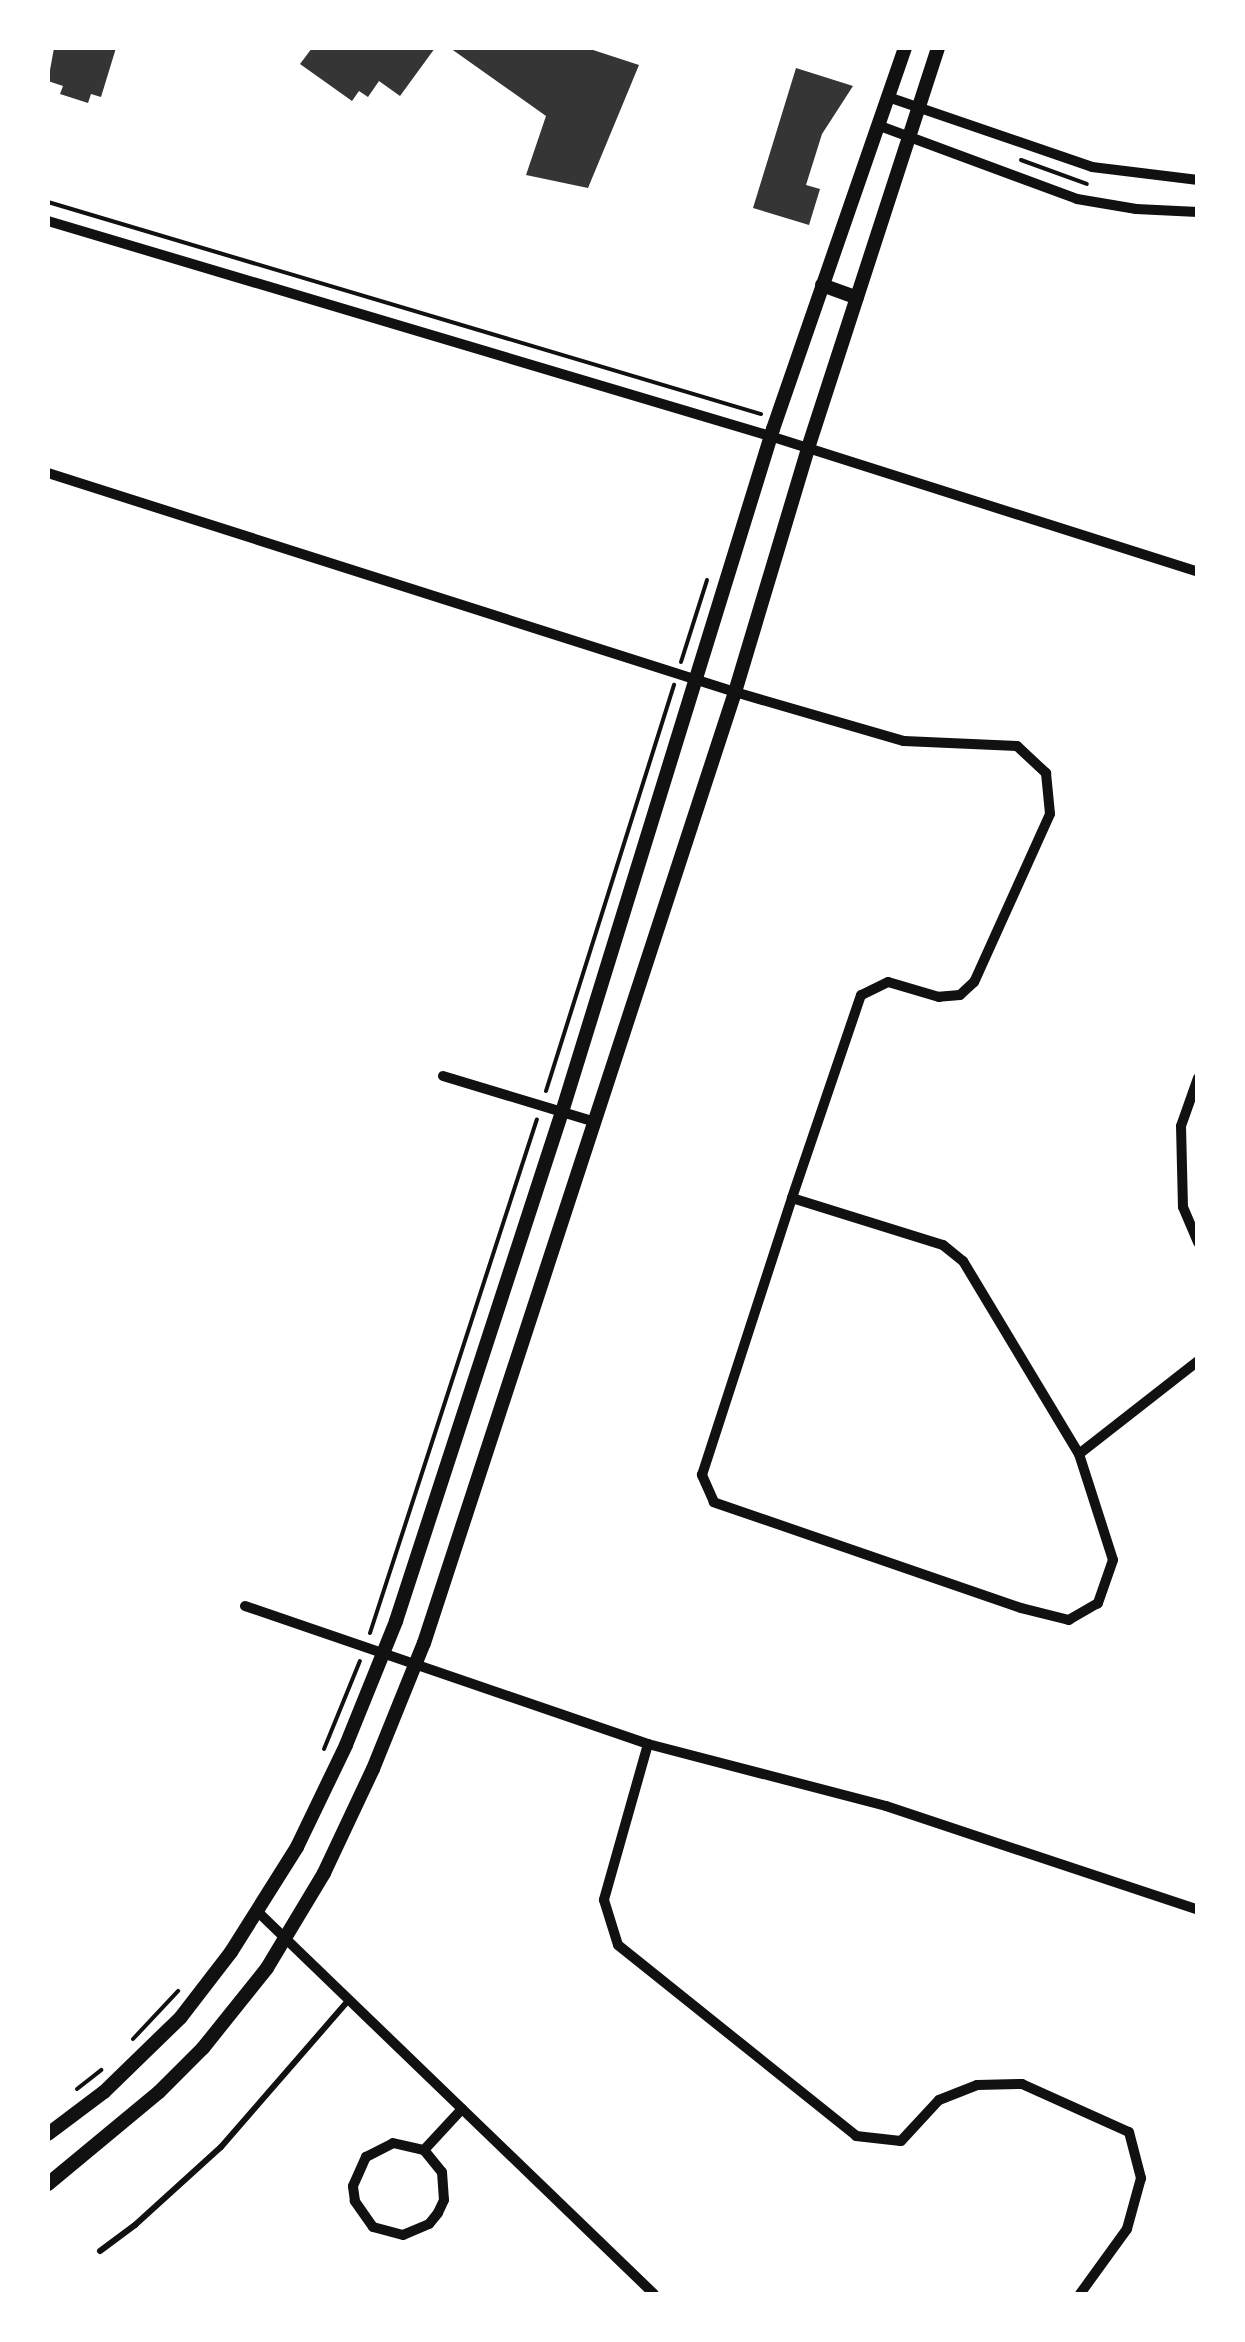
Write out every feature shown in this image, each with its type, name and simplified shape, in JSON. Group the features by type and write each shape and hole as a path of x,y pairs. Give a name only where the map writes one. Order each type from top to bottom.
{"street":[{"path":"48,2134 104,2092 181,2017 258,1912 298,1847 384,1652 562,1112 770,436 905,48"},
{"path":"48,2184 124,2125 203,2048 286,1939 373,1769 416,1663 734,692 808,448 938,48"},
{"path":"888,98 1092,168 1198,180"},
{"path":"880,126 1077,200 1136,210 1198,212"},
{"path":"48,220 770,436 1198,572"},
{"path":"822,284 857,298"},
{"path":"48,473 734,692 904,741 1017,746 1046,773 1050,814 974,982 960,995 888,982 861,996 792,1198 702,1475 714,1502 1021,1608 1069,1620 1098,1603 1113,1560 1079,1454 963,1262 943,1245 792,1198"},
{"path":"443,1076 592,1121"},
{"path":"1198,1078 1182,1126 1183,1206 1198,1243"},
{"path":"1079,1454 1198,1362"},
{"path":"245,1606 648,1744 886,1806 1198,1910"},
{"path":"648,1744 604,1900 618,1945 856,2136 900,2141 938,2100 977,2085 1022,2084 1129,2132 1141,2178 1126,2229 1080,2294"},
{"path":"258,1912 654,2294"},
{"path":"424,2150 462,2109"},
{"path":"393,2143 424,2150 442,2172 444,2200 438,2213 429,2224 403,2235 373,2226 355,2202 353,2186 366,2157 393,2143"}],"lane":[{"path":"100,2250 135,2226 221,2147 349,2000"}],"path":[{"path":"48,202 761,413 754,432"},
{"path":"324,1750 366,1646 707,580"},
{"path":"124,2048 186,1983"},
{"path":"67,2098 112,2060"}],"building":[{"path":"54,48 116,48 101,97 91,94 88,103 60,94 63,86 48,81"},
{"path":"312,48 435,48 400,96 379,81 368,97 359,91 352,101 300,64"},
{"path":"450,48 587,48 639,65 588,188 526,175 546,116"},
{"path":"796,68 853,86 822,134 806,185 820,189 809,225 753,208"}]}
